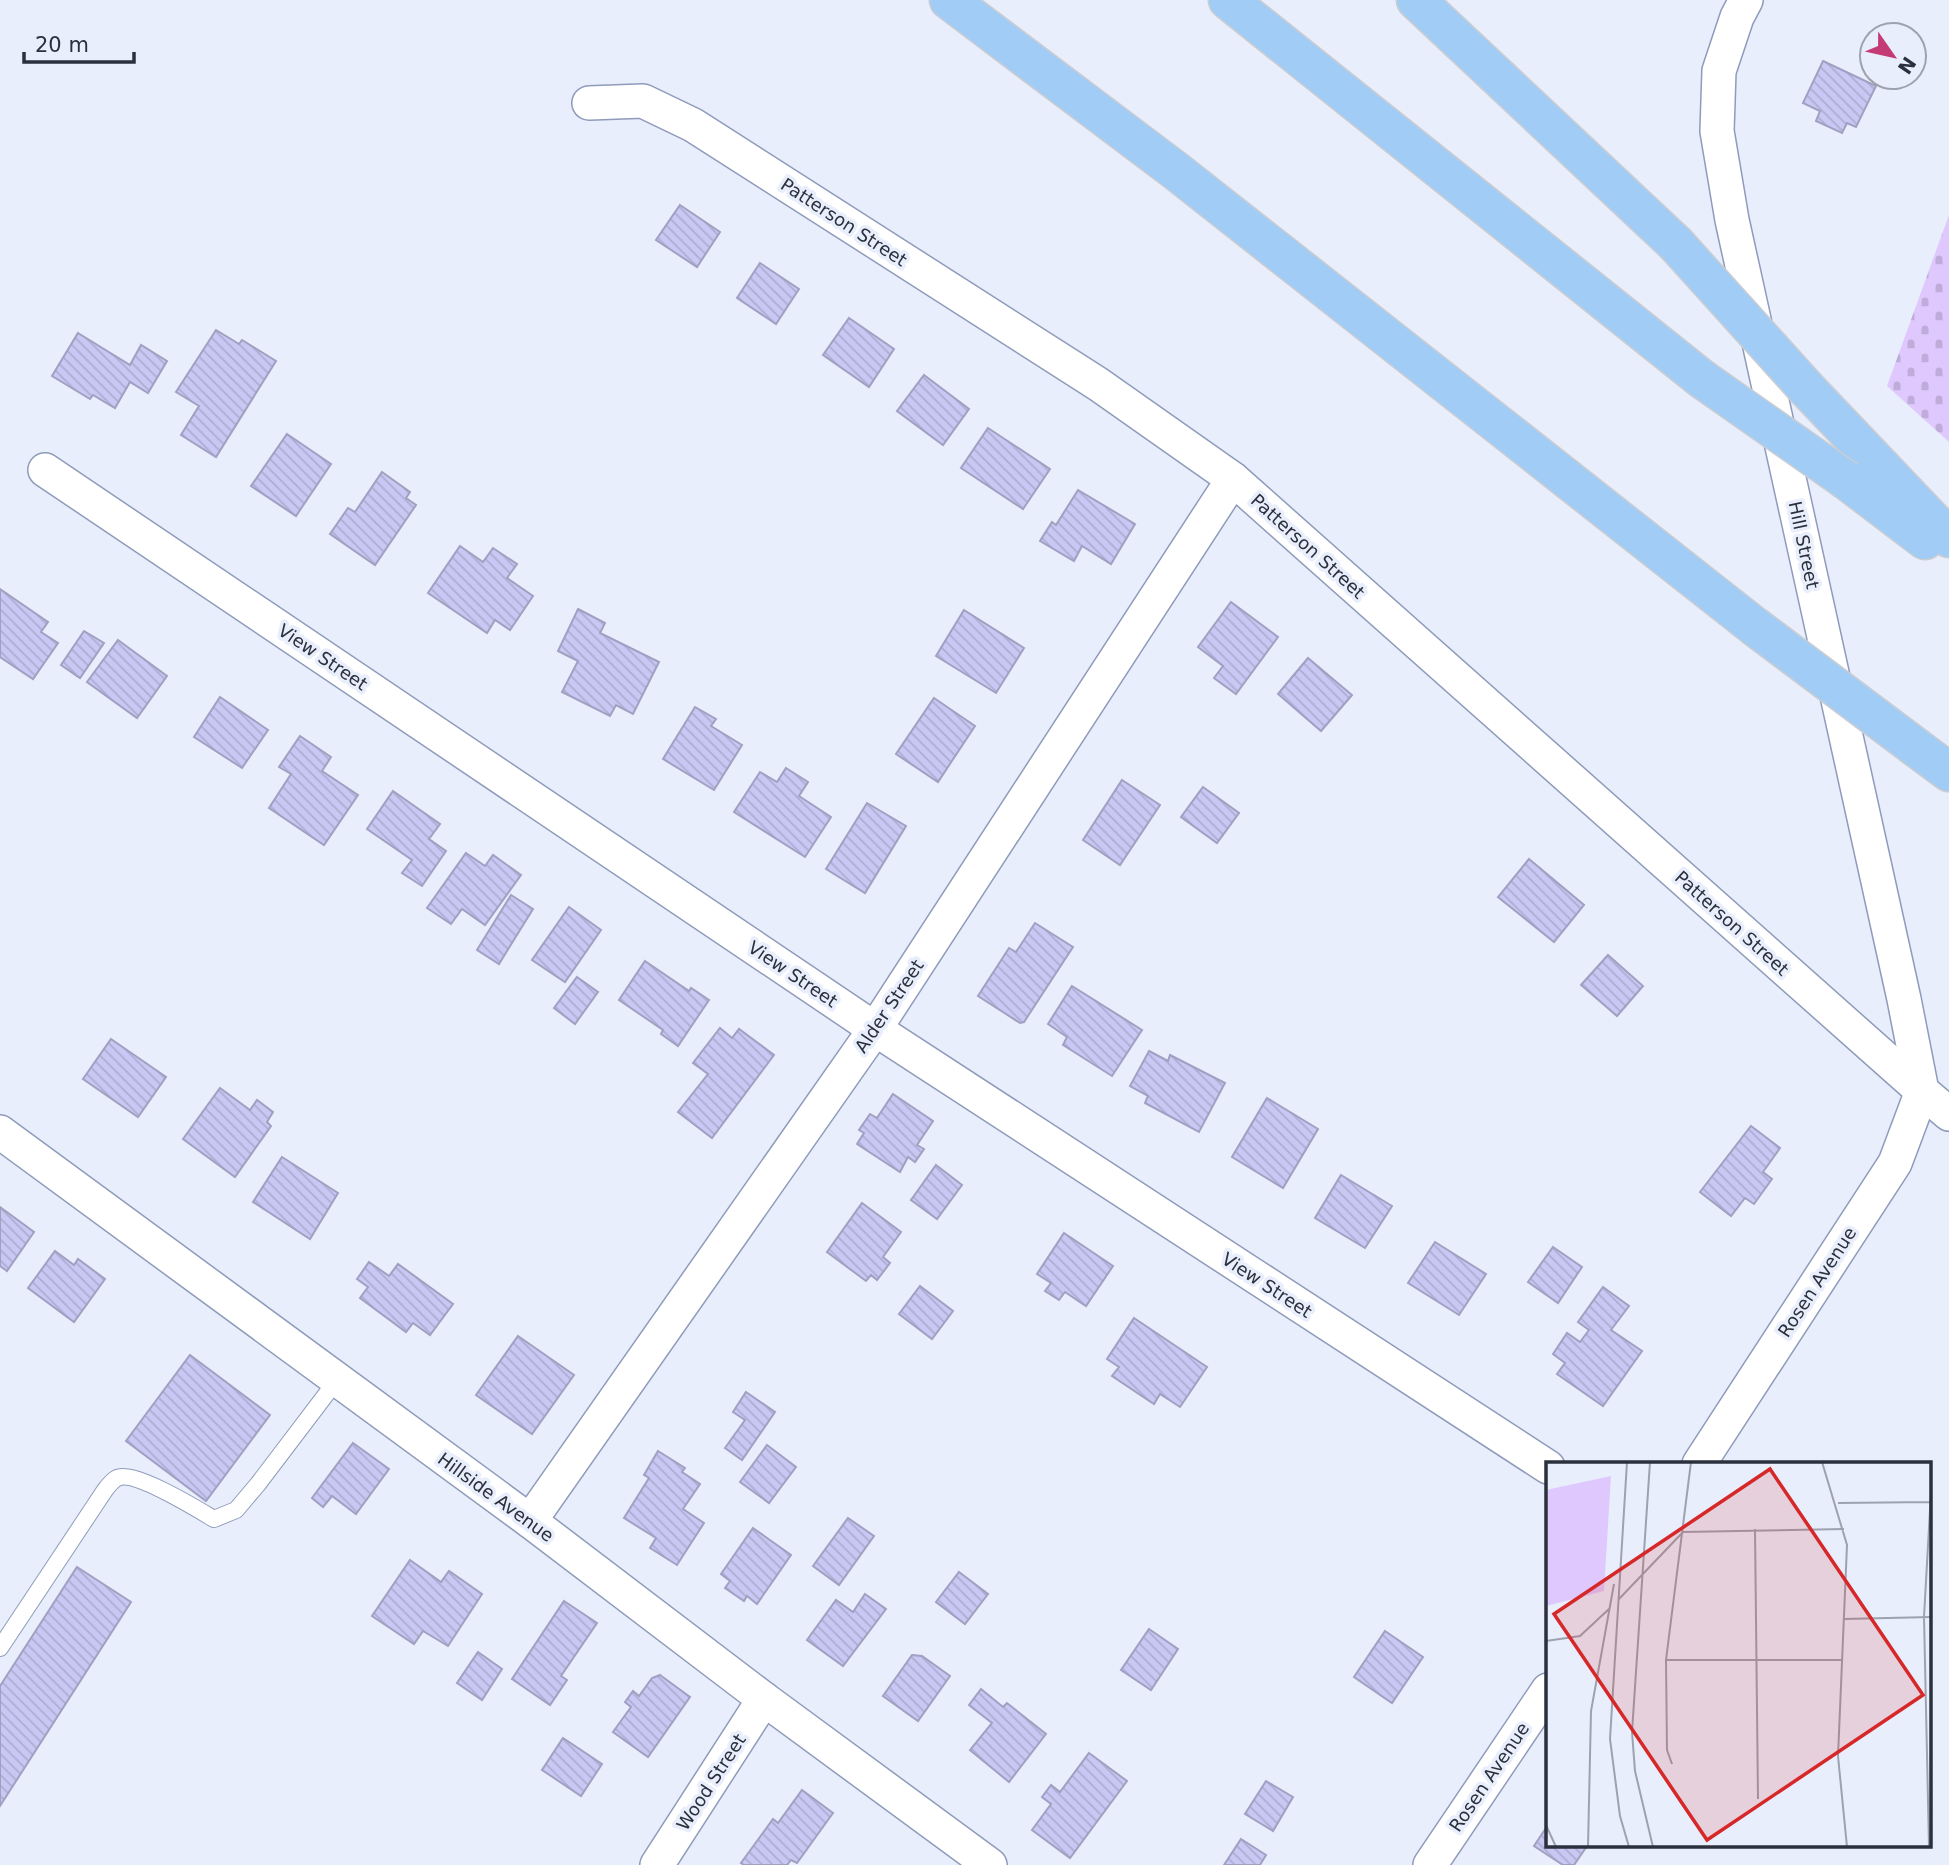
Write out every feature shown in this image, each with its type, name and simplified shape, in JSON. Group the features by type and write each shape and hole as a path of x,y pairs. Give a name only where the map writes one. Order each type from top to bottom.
{"highway":[{"path":"949,0 1176,171 1754,626 1949,772"},
{"path":"1228,0 1702,379 1846,480 1949,558"},
{"path":"1416,0 1676,244 1807,389 1949,538"}],"street":[{"name":"Hill Street","path":"1746,0 1737,17 1719,71 1717,131 1732,220 1922,1091"},
{"name":"Patterson Street","path":"589,103 643,101 693,125 1098,384 1233,479 1949,1114"},
{"name":"View Street","path":"45,470 875,1029 1546,1466"},
{"name":"Alder Street","path":"530,1521 875,1029 1233,479"},
{"name":"Rosen Avenue","path":"1700,1462 1895,1163 1922,1091"},
{"name":"Hillside Avenue","path":"0,1132 530,1521 764,1699 990,1865"},
{"name":"Rosen Avenue","path":"1430,1865 1546,1693"},
{"name":"Wood Street","path":"657,1865 764,1699"}],"lane":[{"path":"0,1648 105,1490 116,1478 127,1476 149,1483 214,1519 236,1510 337,1380"}],"green space":[{"path":"1949,215 1949,442 1887,386"}],"building":[{"path":"1823,61 1858,78 1858,91 1874,91 1856,127 1847,123 1842,133 1816,121 1820,111 1803,103"},
{"path":"680,205 720,232 697,267 656,240"},
{"path":"760,263 799,289 776,324 737,298"},
{"path":"849,318 894,349 869,387 823,355"},
{"path":"216,330 239,344 242,340 276,361 216,457 181,435 199,406 176,392"},
{"path":"78,333 130,365 141,345 167,361 148,393 130,382 115,408 93,395 90,399 52,376"},
{"path":"924,375 969,409 943,445 897,411"},
{"path":"988,428 1050,469 1023,509 961,468"},
{"path":"287,434 331,464 296,516 251,486"},
{"path":"382,472 410,492 406,498 416,505 375,565 330,534 348,508 355,512"},
{"path":"1078,490 1135,524 1111,564 1082,546 1074,561 1040,541 1052,522 1056,525"},
{"path":"460,546 483,562 493,548 517,564 507,578 533,596 510,630 495,620 487,633 428,593"},
{"path":"0,589 48,622 41,632 58,643 33,679 0,657"},
{"path":"1231,602 1278,637 1236,694 1214,678 1223,666 1198,647"},
{"path":"578,609 605,623 600,633 659,662 633,714 616,705 610,716 562,692 578,661 558,651"},
{"path":"964,610 1024,648 996,693 936,656"},
{"path":"84,631 104,643 80,678 61,665"},
{"path":"118,640 167,676 137,718 87,682"},
{"path":"1308,658 1352,695 1321,731 1278,694"},
{"path":"220,697 268,730 242,768 194,737"},
{"path":"934,698 975,726 938,782 896,754"},
{"path":"695,707 716,719 711,726 742,745 714,790 663,759"},
{"path":"300,736 331,757 322,771 358,795 324,845 269,808 291,774 279,767"},
{"path":"786,768 808,782 799,796 831,817 805,857 734,812 760,772 777,782"},
{"path":"1122,780 1160,805 1120,865 1083,840"},
{"path":"1203,787 1239,813 1217,843 1181,817"},
{"path":"393,791 440,824 429,839 446,851 422,886 402,873 412,860 367,829"},
{"path":"867,803 906,826 865,893 826,869"},
{"path":"466,853 485,866 493,855 521,875 485,925 462,909 451,924 427,908"},
{"path":"1529,859 1584,905 1554,942 1498,897"},
{"path":"511,895 533,909 499,964 477,950"},
{"path":"569,907 601,930 565,982 532,960"},
{"path":"1035,923 1073,947 1024,1022 1020,1023 978,996 1009,948 1016,952"},
{"path":"1608,955 1643,986 1617,1016 1581,985"},
{"path":"645,961 689,991 691,988 709,1000 678,1046 661,1034 663,1030 619,1000"},
{"path":"577,977 598,992 575,1024 554,1008"},
{"path":"1072,986 1142,1030 1112,1076 1063,1045 1067,1037 1048,1024"},
{"path":"720,1028 732,1038 739,1029 774,1055 712,1138 678,1112 708,1074 693,1063"},
{"path":"111,1039 166,1077 138,1117 83,1079"},
{"path":"1149,1051 1168,1061 1170,1055 1225,1083 1199,1132 1145,1103 1148,1096 1130,1086"},
{"path":"220,1088 250,1110 257,1100 273,1112 267,1122 271,1126 235,1177 183,1139"},
{"path":"893,1094 933,1121 917,1145 924,1149 915,1162 908,1157 900,1172 857,1144 864,1133 859,1130 870,1114 877,1118"},
{"path":"1267,1098 1318,1129 1283,1188 1232,1157"},
{"path":"1751,1126 1780,1148 1763,1172 1772,1179 1754,1204 1745,1198 1731,1216 1700,1192"},
{"path":"282,1157 338,1193 310,1239 253,1202"},
{"path":"936,1165 962,1185 937,1219 911,1200"},
{"path":"1341,1175 1392,1206 1365,1248 1315,1218"},
{"path":"862,1203 901,1232 883,1257 890,1263 877,1280 871,1275 866,1281 827,1252"},
{"path":"0,1207 34,1232 7,1271 0,1266"},
{"path":"1064,1233 1113,1266 1086,1306 1065,1292 1059,1300 1045,1291 1051,1283 1037,1274"},
{"path":"1435,1242 1486,1274 1459,1315 1408,1283"},
{"path":"1553,1247 1582,1267 1558,1303 1528,1282"},
{"path":"55,1251 74,1265 78,1259 105,1279 74,1322 28,1288"},
{"path":"369,1262 389,1276 398,1264 453,1304 430,1335 413,1323 406,1332 360,1298 368,1287 357,1279"},
{"path":"920,1286 953,1311 932,1339 899,1314"},
{"path":"1603,1287 1629,1306 1611,1330 1642,1351 1603,1406 1557,1374 1565,1363 1553,1354 1567,1333 1580,1342 1589,1330 1578,1322"},
{"path":"1134,1318 1207,1367 1180,1407 1160,1394 1154,1404 1112,1376 1119,1367 1107,1359"},
{"path":"518,1336 574,1375 532,1434 476,1395"},
{"path":"190,1355 270,1415 206,1501 126,1441"},
{"path":"746,1392 775,1412 742,1460 725,1448 745,1420 733,1412"},
{"path":"353,1443 389,1469 356,1514 332,1496 323,1507 312,1498"},
{"path":"767,1445 796,1467 769,1503 740,1482"},
{"path":"658,1451 685,1468 682,1472 700,1484 683,1509 704,1523 677,1565 650,1548 656,1538 624,1518 649,1478 644,1475"},
{"path":"848,1518 874,1536 839,1585 813,1566"},
{"path":"753,1528 791,1555 757,1604 747,1596 744,1601 725,1588 730,1581 721,1574"},
{"path":"410,1560 441,1582 449,1571 482,1594 448,1646 423,1631 414,1644 372,1616"},
{"path":"77,1567 131,1602 0,1806 0,1686"},
{"path":"959,1572 988,1594 965,1624 936,1602"},
{"path":"865,1594 886,1609 843,1666 807,1640 836,1600 853,1612"},
{"path":"564,1601 597,1623 561,1676 567,1680 550,1705 512,1679"},
{"path":"1149,1629 1178,1649 1151,1690 1121,1670"},
{"path":"1385,1631 1423,1657 1392,1703 1354,1677"},
{"path":"478,1652 502,1669 482,1700 457,1683"},
{"path":"912,1655 922,1656 950,1676 918,1721 883,1696"},
{"path":"660,1675 690,1697 648,1757 613,1732 631,1707 625,1702 633,1691 639,1696 652,1678"},
{"path":"981,1689 1003,1707 1007,1703 1046,1734 1009,1782 970,1750 992,1723 969,1705"},
{"path":"563,1738 602,1764 581,1796 542,1770"},
{"path":"1089,1753 1127,1781 1070,1858 1032,1830 1051,1804 1042,1797 1051,1785 1060,1792"},
{"path":"1266,1781 1293,1797 1273,1831 1245,1814"},
{"path":"802,1790 833,1813 797,1863 791,1860 787,1865 741,1863 773,1819 778,1823"},
{"path":"1546,1828 1546,1848 1586,1848 1574,1865 1563,1865 1534,1846"},
{"path":"1241,1839 1266,1855 1260,1865 1224,1865"}]}
